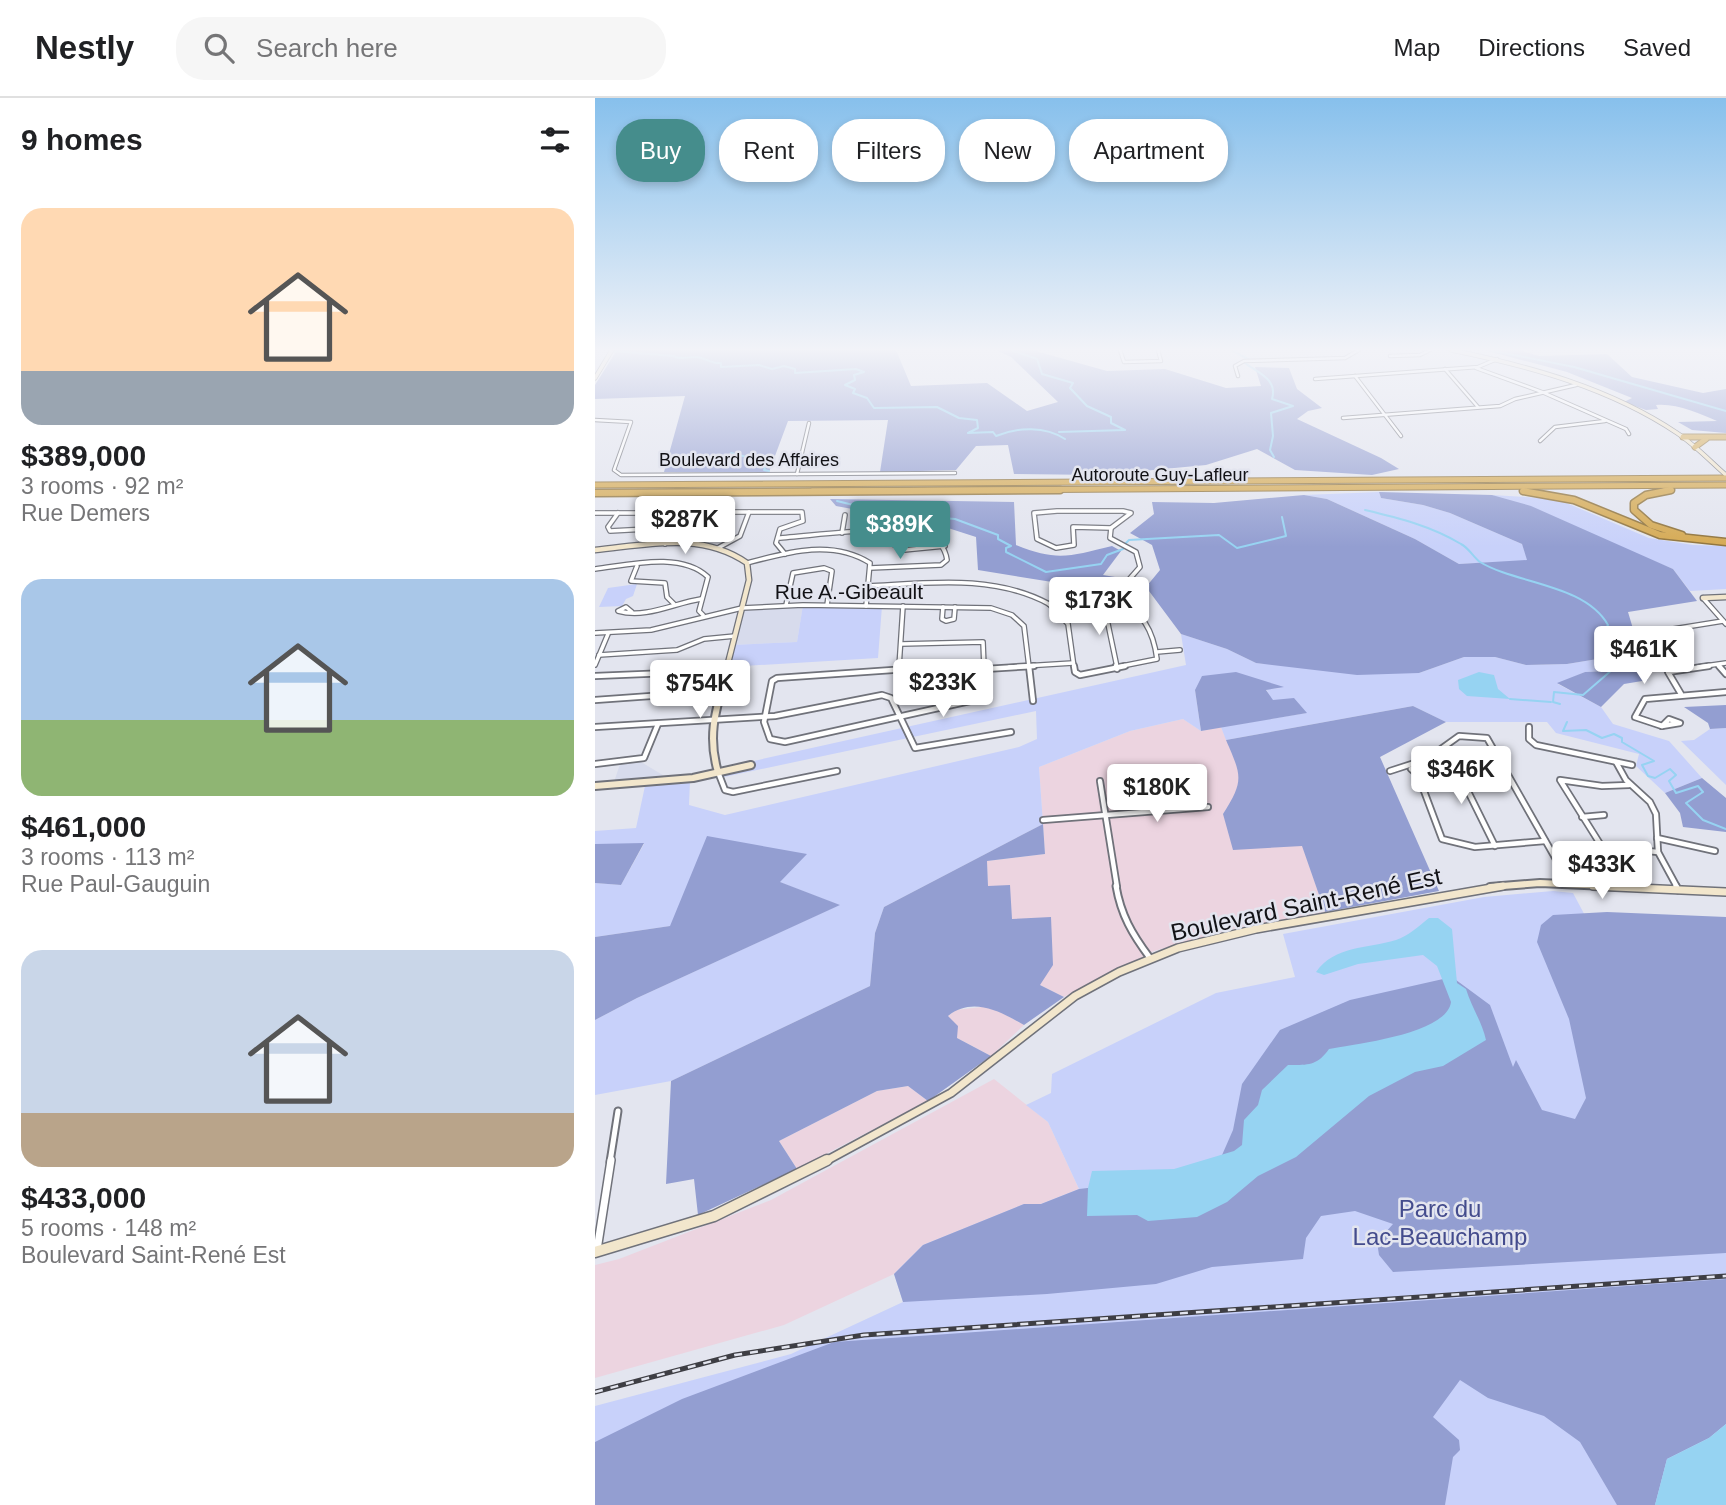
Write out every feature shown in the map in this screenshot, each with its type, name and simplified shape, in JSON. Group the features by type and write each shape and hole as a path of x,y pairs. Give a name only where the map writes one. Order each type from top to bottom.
{"highway":[{"path":"1684,438 1726,438"},
{"path":"1684,438 1726,438"},
{"path":"1695,447 1706,439"},
{"name":"Autoroute Guy-Lafleur","path":"595,483 1712,478 1725,475"},
{"path":"1726,486 1656,492 1639,499 1633,506 1641,519 1663,530 1726,541"},
{"name":"Autoroute Guy-Lafleur","path":"595,495 681,492 1726,486"},
{"path":"1419,488 1544,494 1579,502 1657,535 1691,541 1726,541"}],"street":[{"path":"1343,418 1363,416"},
{"path":"1387,416 1401,436"},
{"path":"1594,416 1629,433"},
{"path":"1646,416 1684,438 1725,475"},
{"name":"Boulevard des Affaires","path":"595,420 615,419 631,423 614,470 619,474 954,473"},
{"path":"1540,441 1555,427 1606,421"},
{"path":"797,474 809,423"},
{"path":"618,513 608,527 610,531 704,525 717,512 805,513 803,521 780,529 777,544 785,554"},
{"path":"718,548 740,536 748,512"},
{"path":"595,513 672,513 671,528 665,545"},
{"path":"1111,528 1073,527 1074,545 1056,548 1037,539 1034,513 1131,513 1111,528 1110,538 1136,552 1140,567 1111,601"},
{"path":"842,533 845,515"},
{"path":"778,538 882,531 919,532 945,546"},
{"path":"882,531 882,538 901,549 945,546"},
{"path":"595,550 695,543 734,554 747,563 750,577 713,721 711,743 725,790 733,792 837,771"},
{"path":"870,568 943,564 947,560 945,546"},
{"path":"747,563 785,554 846,550 868,560 870,568 866,606"},
{"path":"595,569 673,563 698,567 708,577 699,611 703,616"},
{"path":"637,566 631,581 665,583 667,597 674,604"},
{"path":"786,606 793,573 824,568 832,571 827,605"},
{"path":"868,586 971,582 1023,593 1049,604 1066,620 1075,672 1083,676 1154,661 1157,652 1145,616 1132,607 1111,601 1078,598 1049,604"},
{"path":"1703,598 1726,597"},
{"path":"1703,598 1724,623"},
{"path":"632,612 702,599"},
{"name":"Rue A.-Gibeault","path":"595,634 651,630 742,608 827,605 996,610 1019,620 1026,629 1033,701"},
{"path":"899,668 903,606"},
{"path":"943,607 942,619 946,621 954,618 955,607"},
{"path":"1066,620 1089,618 1108,624 1118,669"},
{"path":"1667,630 1724,623"},
{"path":"595,665 608,634"},
{"path":"599,655 677,650 704,639 735,636"},
{"path":"901,644 981,641 985,669 984,696 940,707 898,717 777,742 770,739 765,717 775,678 899,668 939,668 940,707"},
{"path":"1157,652 1180,650"},
{"path":"985,669 1073,663"},
{"path":"1682,694 1668,672 1726,663"},
{"path":"1718,664 1726,674"},
{"path":"595,676 668,673 677,676 671,692 665,695 595,700"},
{"path":"1661,726 1635,715 1645,699 1726,692"},
{"path":"595,727 765,717 882,695 890,697 913,746 919,749 1011,732"},
{"path":"595,764 644,758 658,724"},
{"path":"1529,727 1529,739 1536,745 1632,765"},
{"path":"1390,771 1410,769 1442,751 1459,736 1487,738 1570,884"},
{"path":"1442,751 1450,755 1495,846"},
{"path":"1616,762 1629,785 1650,802 1656,814 1658,852 1679,891"},
{"path":"595,786 683,779 751,765"},
{"path":"1410,769 1418,775 1442,839 1475,847 1545,841"},
{"path":"1629,785 1602,786 1561,779 1561,784 1602,847 1658,852"},
{"path":"1100,781 1120,909 1130,932 1150,958"},
{"path":"1043,820 1208,807"},
{"path":"1582,817 1604,815"},
{"path":"1657,838 1715,851"},
{"name":"Boulevard Saint-René Est","path":"596,1251 714,1216 811,1170 951,1093 1075,996 1150,958 1196,942 1476,889 1522,883 1726,892"},
{"path":"596,1251 618,1111"}],"shaded area":[{"path":"803,605 797,642 732,645 742,608"},
{"path":"1479,672 1494,675 1498,689 1510,699 1467,696 1459,689 1458,680"},
{"path":"1183,719 1201,731 1221,727 1241,775 1236,794 1223,814 1302,845 1325,912 1237,928 1154,951 1064,997 1040,985 1012,919 988,887 987,861 1045,854 1039,767 1130,731"},
{"path":"641,762 666,777 614,782 620,764"},
{"path":"1429,918 1438,918 1452,929 1457,983 1466,989 1486,1040 1443,1066 1415,1072 1369,1096 1296,1157 1258,1176 1227,1202 1197,1217 1148,1221 1137,1215 1087,1216 1092,1171 1174,1169 1234,1151 1242,1145 1244,1120 1258,1105 1262,1090 1288,1065 1311,1063 1320,1059 1329,1049 1417,1030 1446,1013 1451,1002 1437,966 1423,955 1358,964 1324,975 1316,972 1324,963 1342,952 1400,938"},
{"path":"990,1006 1024,1025 991,1056 957,1038 948,1016 956,1010"},
{"path":"994,1079 1048,1122 1079,1189 1041,1204 1024,1205 923,1245 894,1274 784,1325 595,1378 595,1265 619,1259 771,1200"},
{"path":"908,1086 928,1101 797,1169 779,1141 877,1091"},
{"path":"1726,1424 1726,1505 1655,1505 1667,1459 1709,1438"}],"green space":[{"path":"680,416 1302,416 1297,419 1399,469 1372,475 1295,470 1257,449 1206,465 1101,475 1014,474 1008,445 976,446 956,470 880,472 888,420 788,421 769,472 664,472"},
{"path":"1704,416 1726,416 1726,433 1692,430 1678,422 1717,421"},
{"path":"1379,492 1381,498 1450,513 1522,544 1528,561 1459,564 1415,539 1327,499 1304,495"},
{"path":"1379,492 1492,495 1531,506 1673,569 1697,601 1628,612 1640,652 1567,664 1526,665 1495,657 1464,657 1419,673 1357,675 1256,663 1227,649 1181,634 1146,587 1160,570 1152,545 1130,533 1154,514 1152,502 1214,503 1304,495 1327,499 1415,539 1459,564 1527,560 1522,544 1450,513 1381,498"},
{"path":"1492,495 1557,499 1649,538 1693,545 1726,546 1726,589 1690,591 1673,569"},
{"path":"830,499 1014,502 1016,545 1043,554 1064,556 1112,546 1121,551 1103,575 1121,578 1052,582 978,570 976,537 948,528 900,526 901,518 836,506"},
{"path":"679,502 720,502 709,515 677,516 672,511"},
{"path":"637,584 633,596 626,599 622,606 599,607 608,588"},
{"path":"803,605 882,606 878,658 727,667 732,645 797,642"},
{"path":"1181,634 1227,649 1256,663 1389,673 1419,673 1464,657 1495,657 1526,665 1567,664 1640,652 1651,661 1640,670 1585,672 1558,684 1601,707 1613,724 1669,741 1702,778 1665,793 1636,766 1639,754 1556,733 1547,722 1446,722 1413,706 1226,740 1221,727 1306,713 1272,700 1266,689 1282,688 1195,690 1201,731 1183,719 1130,731 1039,767 1043,824 884,907 875,933 870,986 671,1081 595,1095 595,1020 839,905 779,882 806,854 670,926 595,937 595,883 621,885 644,844 595,844 595,831 636,828 645,786 690,781 689,805 725,815 1019,747 1037,739 1036,711 724,777 722,768 1186,665"},
{"path":"1640,670 1648,680 1624,684 1601,707 1557,683 1585,672"},
{"path":"1236,672 1284,687 1266,690 1273,700 1294,698 1307,713 1201,731 1195,690 1202,676"},
{"path":"1726,705 1726,728 1710,729 1708,723 1684,707"},
{"path":"1413,706 1446,722 1380,757 1439,891 1325,912 1302,846 1233,850 1223,814 1235,793 1238,777 1226,740"},
{"path":"1726,728 1726,785 1681,741 1694,740 1710,729"},
{"path":"1702,778 1726,798 1726,832 1683,827 1680,813 1665,793"},
{"path":"1043,824 1045,854 987,861 988,886 1010,885 1012,919 1051,917 1053,965 1040,985 1064,997 1024,1025 987,1008 967,1007 957,1010 948,1016 958,1026 957,1038 991,1056 928,1101 908,1086 877,1091 779,1141 797,1169 698,1215 694,1179 666,1184 671,1081 870,986 875,933 884,907"},
{"path":"707,836 807,854 780,882 840,905 595,1020 595,937 670,926"},
{"path":"644,843 621,885 595,883 595,844"},
{"name":"Parc du Lac-Beauchamp","path":"1553,891 1573,893 1597,938 1726,926 1726,1505 595,1505 595,1406 791,1354 903,1302 894,1274 923,1245 1024,1204 1041,1204 1079,1189 1048,1122 1026,1105 1051,1093 1052,1074 1216,993 1295,977 1283,934 1484,897"},
{"path":"1607,912 1726,917 1726,1253 1393,1272 1379,1255 1377,1242 1393,1224 1355,1211 1321,1216 1306,1238 1303,1259 1212,1267 1156,1284 1047,1294 903,1302 894,1274 923,1245 1024,1204 1041,1204 1079,1189 1182,1177 1219,1162 1233,1130 1242,1084 1280,1030 1350,1000 1452,977 1490,1005 1513,1067 1516,1060 1542,1110 1575,1119 1586,1098 1569,1019 1537,942 1541,925 1553,915"},
{"path":"1726,1279 1726,1424 1709,1438 1667,1459 1655,1505 1617,1505 1580,1442 1544,1416 1488,1398 1460,1380 1433,1417 1459,1440 1460,1450 1453,1457 1445,1505 595,1505 595,1442 682,1399 834,1342"}],"waterway":[{"path":"954,416 977,420 978,428 968,433 993,432 996,436 1031,429 1049,432 1065,439"},
{"path":"1059,432 1125,430 1111,423 1111,417 1108,416"},
{"path":"1271,416 1273,436 1270,450 1274,457"},
{"path":"731,453 767,462 764,470 769,471"},
{"path":"837,501 890,514 955,519 998,535 998,539 1011,546 1006,548 1006,552 1046,572 1101,564 1107,555 1123,549"},
{"path":"1365,510 1438,532 1464,546 1480,562 1567,593 1597,611 1608,625 1603,632 1629,651 1632,665 1613,669 1583,695 1554,692 1553,702 1560,704"},
{"path":"1125,544 1129,540 1219,535 1237,548 1286,536 1282,517"},
{"path":"1510,699 1551,702"},
{"path":"1567,722 1563,731 1586,730 1602,738 1614,734 1622,738 1622,742 1654,761 1642,765 1648,776 1655,778 1670,769 1676,775 1669,781 1676,793 1698,786 1703,792 1686,803 1703,820 1726,829"}],"railway":[{"path":"595,1392 735,1355 864,1335 1726,1276"}]}
